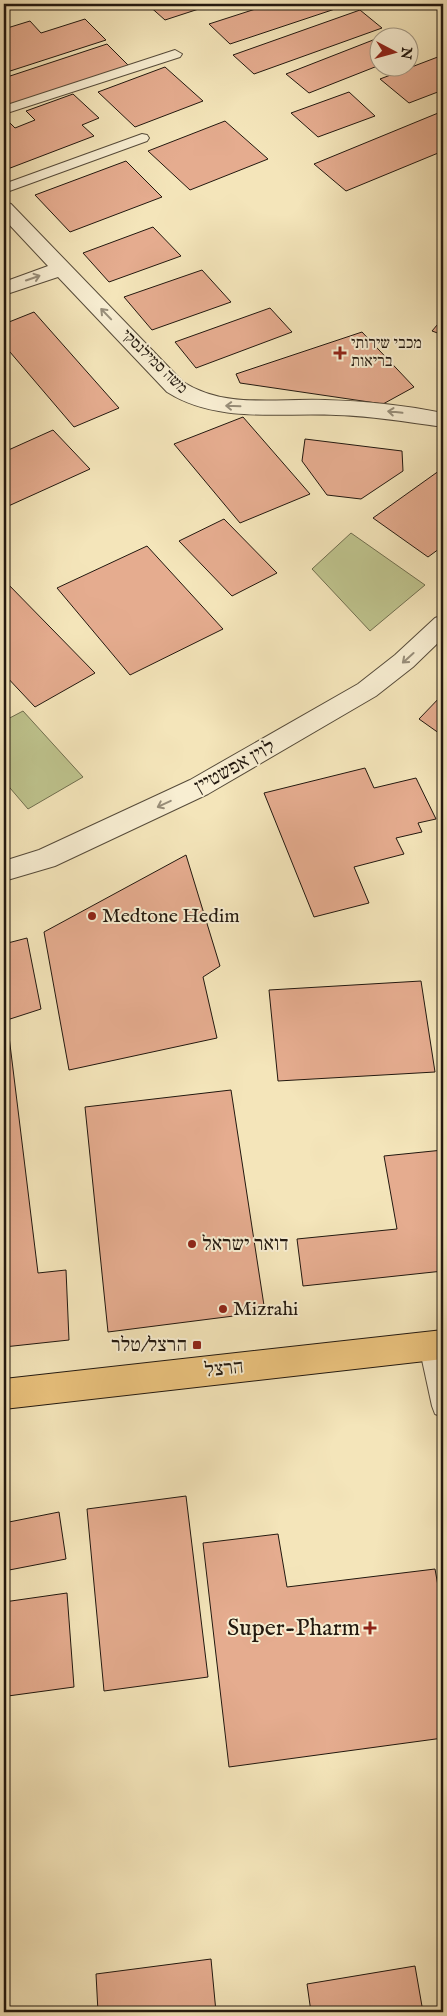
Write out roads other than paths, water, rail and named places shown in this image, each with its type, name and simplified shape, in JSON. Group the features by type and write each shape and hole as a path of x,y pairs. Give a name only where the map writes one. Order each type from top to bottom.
{"main road":[{"name":"הרצל","path":"4,1394 437,1345"}],"street":[{"name":"משה סמילנסקי","path":"4,208 175,387 193,399 223,405 369,409 443,420"},
{"path":"4,289 62,268"},
{"name":"לוין אפשטיין","path":"4,871 46,859 199,787 367,690 404,661 443,624"}],"lane":[{"path":"4,110 176,54"},
{"path":"4,189 142,138"},
{"path":"437,1345 443,1406"}],"place":[{"name":"מכבי שירותי בריאות","path":"340,353"},
{"name":"Medtone Hedim","path":"92,916"},
{"name":"דואר ישראל","path":"192,1244"},
{"name":"Mizrahi","path":"223,1309"},
{"name":"הרצל/טלר","path":"197,1345"},
{"name":"Super-Pharm","path":"370,1628"}]}
